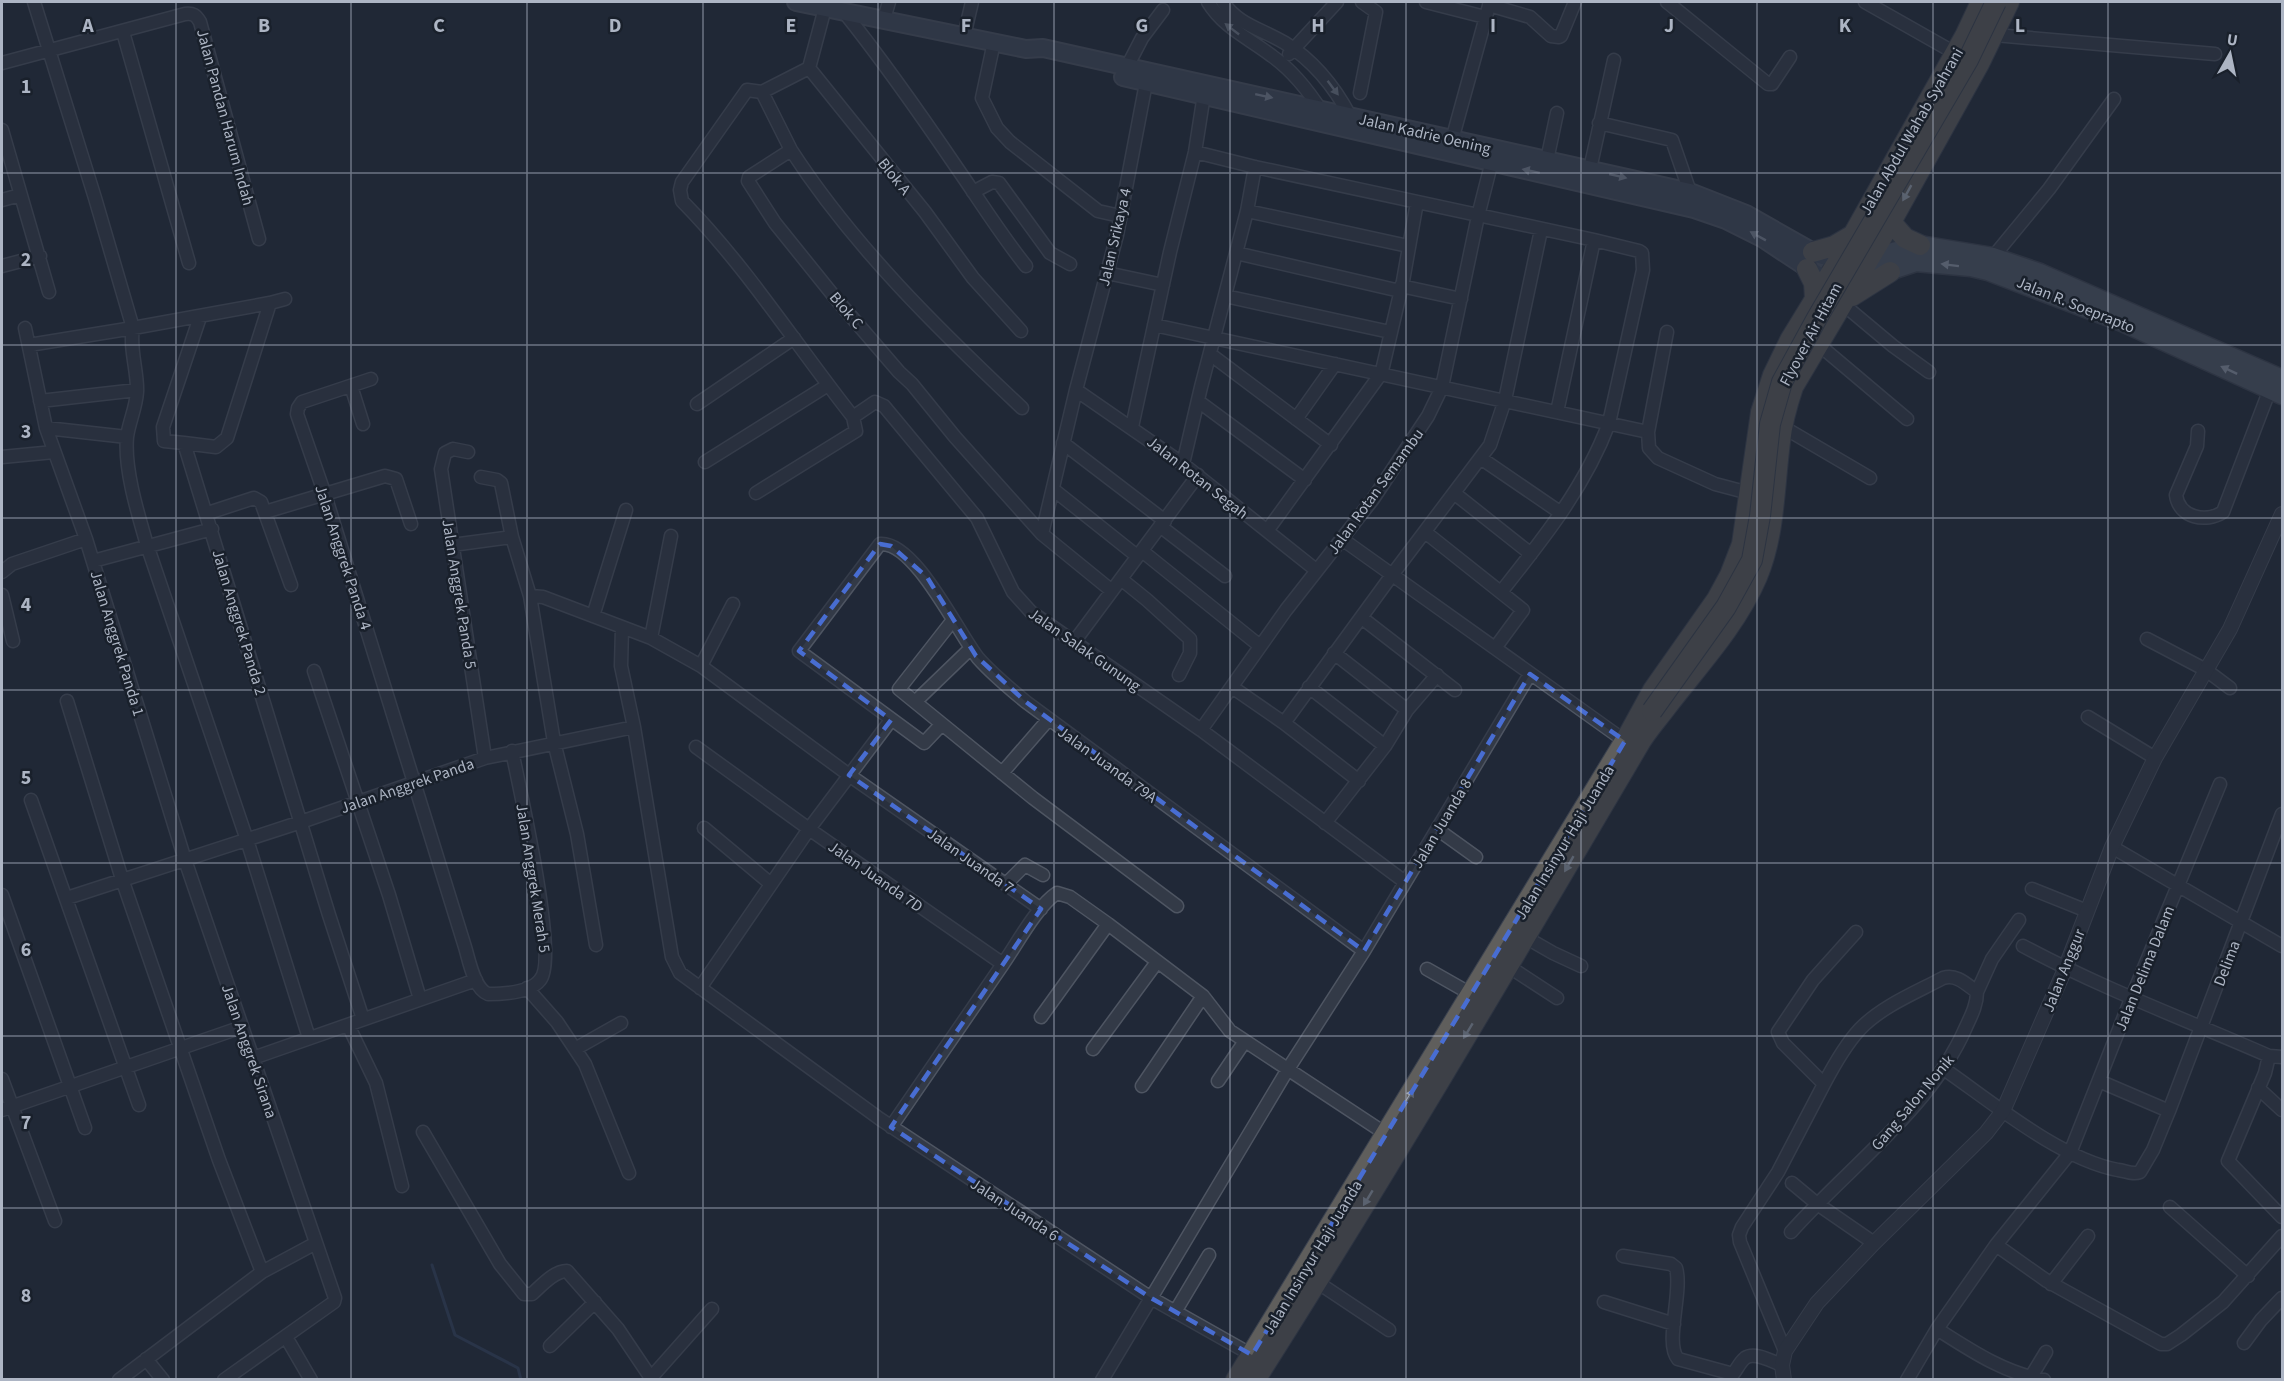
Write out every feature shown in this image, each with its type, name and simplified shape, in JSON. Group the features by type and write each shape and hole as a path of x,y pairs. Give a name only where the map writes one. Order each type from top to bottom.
{"highway":[{"name":"Jalan Abdul Wahab Syahrani","path":"1827,280 1955,53 1981,2"},
{"name":"Flyover Air Hitam","path":"1632,738 1726,607 1752,560 1760,516 1770,424 1782,382 1968,60 1996,2"},
{"name":"Jalan Abdul Wahab Syahrani","path":"1859,279 1995,35 2009,2"},
{"path":"1921,114 1944,126"},
{"path":"1891,222 1905,238 1920,245"},
{"path":"1815,299 1810,260 1851,236"},
{"path":"1844,303 1890,272"},
{"name":"Jalan Insinyur Haji Juanda","path":"1256,1380 1317,1282 1632,738 1722,634 1743,605 1767,548 1783,427 1793,387 1859,279"},
{"name":"Jalan Insinyur Haji Juanda","path":"1236,1380 1471,994 1526,937 1632,738 1653,690 1717,599 1730,575 1742,544 1761,412 1782,358 1827,280"}],"main road":[{"name":"Jalan Kadrie Oening","path":"796,2 1026,49 1043,48 1127,67 1329,125 1493,155 1726,220 1810,260"},
{"name":"Jalan Kadrie Oening","path":"1026,49 1041,57 1146,83 1320,109 1452,140 1493,155 1547,160 1690,192 1746,214 1810,260"},
{"name":"Jalan R. Soeprapto","path":"1839,261 1870,258 1920,245 1993,257 2040,273 2278,388"},
{"path":"1810,260 1839,261"},
{"path":"1810,260 1827,280"},
{"name":"Jalan R. Soeprapto","path":"1827,280 1859,279 1890,272 1916,262 1963,266 1988,271 2122,322 2278,388"}],"street":[{"path":"33,2 50,51 133,328 137,390 134,414 127,437 133,490 147,545 247,840 309,1038"},
{"path":"884,19 890,2"},
{"path":"964,36 972,2"},
{"path":"1208,2 1223,22 1281,63 1305,86 1329,125"},
{"path":"1223,2 1234,15 1249,26 1282,41 1303,55 1327,79 1350,116"},
{"path":"1281,63 1337,2"},
{"path":"1360,93 1376,12 1362,2"},
{"path":"1426,2 1488,8 1530,18 1551,36 1559,37 1562,36 1575,2"},
{"path":"1667,2 1768,84 1776,80 1790,57"},
{"path":"1865,2 1955,53"},
{"path":"756,493 856,431 853,417 745,270 680,196 682,182 747,90 762,93 809,68 825,8"},
{"path":"1452,140 1488,8"},
{"path":"1127,67 1142,38 1163,10"},
{"path":"844,12 869,44 1003,237 1026,266"},
{"name":"Jalan Pandan Harum Indah","path":"2,63 185,14 197,16 259,239"},
{"path":"123,32 189,263"},
{"path":"1995,35 2215,54"},
{"path":"994,42 982,98 997,128 1010,142 1098,211 1120,216"},
{"path":"1590,169 1614,60"},
{"name":"Blok A","path":"809,68 925,212 973,278 1021,332"},
{"name":"Jalan Srikaya 4","path":"1042,534 1076,390 1107,273 1146,83"},
{"path":"1132,427 1195,152 1204,90"},
{"path":"762,93 791,150 828,204 866,250 953,343 1022,408"},
{"path":"1993,257 2049,189 2114,99"},
{"path":"1547,160 1557,113"},
{"path":"1599,123 1672,140 1690,192"},
{"path":"2,134 49,291"},
{"name":"Blok C","path":"791,150 749,177 749,185 775,223 837,300 1042,534"},
{"path":"1195,152 1639,250 1644,258 1643,270 1609,423 1586,473 1561,513 1501,592"},
{"name":"Jalan Rotan Semambu","path":"1201,730 1316,570 1395,468 1428,416 1442,387 1493,155"},
{"path":"1183,464 1247,212 1255,167"},
{"path":"973,192 992,182 999,183 1050,253 1070,264"},
{"path":"2,200 20,195"},
{"path":"1267,531 1381,375 1417,202"},
{"path":"1247,212 1408,246"},
{"path":"1284,723 1392,575 1482,459 1496,431 1505,400 1541,230"},
{"path":"1557,412 1594,240"},
{"path":"1236,253 1400,289 1461,299"},
{"path":"2,266 40,256"},
{"path":"1107,273 1163,285"},
{"path":"1225,296 1390,332"},
{"path":"29,345 200,317 285,299"},
{"path":"200,317 163,427 164,441 216,447 227,438 270,303"},
{"path":"1844,303 1893,346 1929,372"},
{"path":"1154,325 1648,432"},
{"name":"Jalan Anggrek Panda 1","path":"25,328 46,428 86,539 185,860"},
{"path":"1666,332 1648,432 1649,448 1658,459 1715,484 1749,493"},
{"path":"697,404 794,338"},
{"path":"1818,344 1907,418"},
{"path":"1210,354 1331,445"},
{"path":"1296,419 1335,364"},
{"name":"Jalan Anggrek Panda 4","path":"371,380 302,402 297,414 326,495 476,980 483,992 492,994 527,988"},
{"path":"705,462 828,385"},
{"path":"351,386 363,424"},
{"path":"2198,431 2197,446 2176,495 2177,502 2181,508 2200,519 2213,518 2223,512 2278,388"},
{"path":"40,401 137,390"},
{"name":"Jalan Rotan Segah","path":"1076,390 1198,475 1316,570"},
{"path":"1198,401 1305,480"},
{"name":"Jalan Salak Gunung","path":"853,417 875,402 884,406 977,518 1013,592 1022,604 1201,730 1405,882"},
{"path":"1783,427 1870,478"},
{"path":"46,428 127,437"},
{"name":"Jalan Anggrek Panda 2","path":"184,443 208,513 363,1019"},
{"path":"1063,443 1224,576"},
{"name":"Jalan Anggrek Panda 5","path":"468,452 453,449 445,453 441,469 485,758"},
{"path":"2,458 54,452"},
{"path":"1482,459 1561,513"},
{"path":"1074,642 1198,475"},
{"path":"266,512 391,476 396,479 411,524"},
{"path":"481,477 501,483 512,537 530,596 554,742 577,834 596,945"},
{"path":"1054,490 1260,646"},
{"path":"1454,493 1531,554"},
{"path":"208,513 254,498 261,502 291,585"},
{"path":"593,616 627,510"},
{"name":"Jalan Anggur","path":"1783,1372 1785,1351 1817,1304 1874,1243 1986,1133 2003,1111 2064,969 2112,847 2155,758 2230,628 2283,514"},
{"path":"93,561 212,529"},
{"path":"1425,532 1524,610 1498,644"},
{"path":"1042,534 1112,591"},
{"path":"651,638 671,536"},
{"path":"452,545 512,537"},
{"path":"2,573 12,564 86,539"},
{"path":"1342,539 1530,674 1632,738"},
{"name":"Jalan Juanda 79A","path":"891,720 799,651 880,544 885,544 898,551 927,577 971,648 981,662 1001,681 1048,720 1364,951"},
{"path":"1121,579 1190,639 1190,653 1179,675"},
{"path":"2,595 13,641"},
{"name":"Jalan Juanda 7","path":"530,596 543,597 651,638 701,666 849,775 1041,909"},
{"path":"701,666 733,604"},
{"path":"1362,618 1455,690"},
{"path":"953,620 899,689 1002,773 1177,906"},
{"path":"622,628 621,666 633,727"},
{"path":"2147,639 2206,670 2230,688"},
{"path":"915,702 971,648"},
{"path":"1334,653 1407,710"},
{"path":"314,671 420,999"},
{"name":"Jalan Juanda 8","path":"1288,1069 1364,951 1530,674"},
{"path":"1325,823 1385,746 1407,710 1437,675"},
{"path":"1232,687 1284,723 1359,781"},
{"path":"1309,687 1385,746"},
{"path":"67,701 122,879 219,1160 262,1272"},
{"path":"2088,717 2155,758"},
{"path":"700,988 809,829 891,720 924,743 942,724"},
{"path":"1002,773 1048,720"},
{"name":"Jalan Anggrek Panda","path":"67,898 301,822 485,758 633,727"},
{"name":"Jalan Juanda 6","path":"633,727 672,957 680,973 891,1127 1151,1298 1252,1355"},
{"name":"Jalan Juanda 7D","path":"696,747 1003,964"},
{"name":"Jalan Anggrek Merah 5","path":"512,751 539,895 546,946 546,967 542,979 527,988"},
{"name":"Jalan Delima Dalam","path":"1907,1380 1937,1329 1996,1245 2070,1153 2220,784"},
{"path":"31,800 139,1105"},
{"name":"Delima","path":"2070,1153 2103,1167 2137,1173 2142,1169 2153,1150 2169,1111 2283,814"},
{"path":"705,828 771,884"},
{"path":"1437,829 1476,857"},
{"path":"2112,847 2177,887 2283,946"},
{"name":"Jalan Anggrek Sirana","path":"185,860 335,1300 285,1337"},
{"path":"1006,884 1025,865 1043,874"},
{"path":"2032,889 2087,911"},
{"path":"891,1127 1041,909 1054,894 1063,894 1108,924 1203,996 1226,1027 1386,1134"},
{"path":"2,895 17,943 85,1128"},
{"name":"Gang Salon Nonik","path":"1791,1232 1816,1203 1875,1149 1944,1069 1967,1025 1976,1004 1977,992 1992,959 2019,920"},
{"path":"1041,1017 1108,924"},
{"path":"1824,1084 1783,1042 1779,1035 1780,1027 1813,980 1856,932"},
{"path":"1526,937 1552,953 1581,966"},
{"path":"2023,946 2064,969 2131,999 2270,1056 2283,1057"},
{"path":"1505,959 1557,998"},
{"path":"1093,1049 1157,962"},
{"path":"1427,969 1471,994"},
{"path":"1785,1351 1739,1235 1745,1221 1778,1172 1824,1084 1854,1036 1869,1021 1946,976 1958,978 1977,992"},
{"path":"253,1058 476,980"},
{"path":"527,988 557,1022 585,1064 629,1173"},
{"path":"1142,1086 1203,996"},
{"path":"575,1049 621,1023"},
{"path":"348,1025 376,1083 402,1186"},
{"path":"6,1108 242,1027"},
{"path":"1218,1081 1245,1041"},
{"path":"2270,1056 2228,1161 2283,1217"},
{"path":"1102,1380 1288,1069"},
{"path":"1944,1069 2003,1111 2070,1153"},
{"path":"2,1079 6,1108 55,1221"},
{"path":"2099,1081 2169,1111"},
{"path":"2258,1088 2283,1110"},
{"path":"423,1132 500,1264 524,1294 532,1294 555,1275 567,1271 618,1329 650,1379 712,1309"},
{"path":"1792,1183 1816,1203 1874,1243"},
{"path":"2170,1207 2248,1276"},
{"path":"2051,1284 2088,1236"},
{"path":"1996,1245 2051,1284 2165,1345 2223,1302 2283,1236"},
{"path":"119,1380 262,1272 316,1243"},
{"path":"1175,1312 1209,1255"},
{"path":"1623,1256 1671,1264 1676,1268 1678,1298 1673,1350 1678,1359 1731,1377 1744,1358 1750,1356 1763,1358 1783,1372"},
{"path":"1317,1282 1389,1330"},
{"path":"2244,1343 2261,1320 2283,1298"},
{"path":"550,1346 595,1302"},
{"path":"1604,1302 1674,1324"},
{"path":"1937,1329 1993,1364 2030,1378 2044,1380"},
{"path":"224,1380 285,1337 311,1380"},
{"path":"2030,1378 2046,1352"},
{"path":"146,1359 163,1380"}],"highlighted area":[{"path":"880,544 891,546 927,577 976,656 1026,702 1364,951 1530,674 1625,741 1252,1355 1151,1298 891,1127 1041,909 849,775 891,720 799,651"}],"waterway":[{"path":"432,1265 455,1335 518,1368 521,1380"}]}
